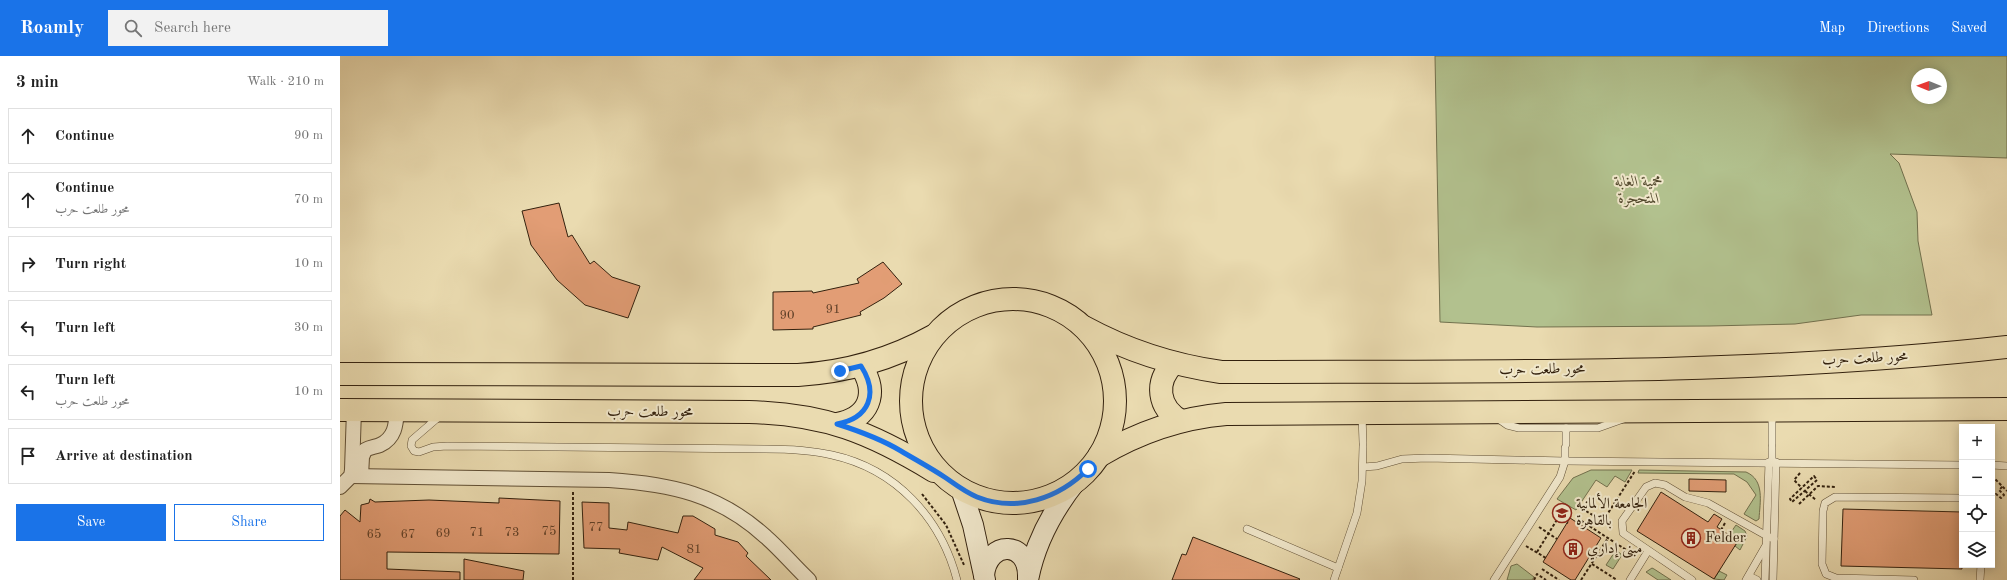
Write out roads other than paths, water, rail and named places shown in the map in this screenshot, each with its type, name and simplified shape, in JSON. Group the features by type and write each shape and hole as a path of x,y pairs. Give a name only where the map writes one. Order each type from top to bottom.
{"main road":[{"path":"985,578 973,525 953,484 933,464 922,449 915,431 911,413 913,380 920,359 933,336 945,324 972,306 1005,298 1022,298 1044,303 1070,316 1084,327 1095,340 1104,355 1111,372 1114,390 1112,424 1107,441 1099,456"},
{"name":"محور طلعت حرب","path":"1084,327 1127,348 1174,363 1221,372 1622,369 1885,358 2007,347"},
{"path":"340,374 798,376 840,371 861,366 898,354 933,336"},
{"path":"1174,363 1168,368 1162,380 1161,394 1165,408 1175,418 1181,421"},
{"path":"837,424 850,422 861,414 868,403 871,390 868,378 861,366"},
{"path":"1099,456 1134,436 1181,421 1226,414 2007,409"},
{"name":"محور طلعت حرب","path":"347,410 773,413 795,415 837,424 879,440 953,484 978,497 995,502 1030,502 1047,498 1076,481 1099,456"},
{"path":"1028,578 1037,547 1045,530 1057,507 1076,481"},
{"path":"985,578 986,564 992,555 1007,549 1018,552 1025,560 1029,570 1028,578"}],"street":[{"path":"347,410 356,476"},
{"path":"356,476 365,450 382,444 391,437 396,425 397,410"},
{"path":"340,487 356,476 573,479 644,482 704,496 729,509 751,524 809,580"}],"lane":[{"path":"445,411 412,440 411,446 414,451 419,452 433,447 447,446 765,448 799,449 848,459 878,472 893,482 917,503 939,533 947,550 957,580"},
{"path":"1491,412 1501,422 1513,427 1566,428 1604,427 1618,422 1635,411"},
{"path":"1772,411 1770,538 1773,580"},
{"path":"1334,580 1357,513 1361,493 1363,467 1362,413"},
{"path":"1494,580 1560,477 1565,461 1566,428"},
{"path":"1363,467 1377,466 1402,460 1426,458 1959,465"},
{"path":"1995,465 2007,466"},
{"path":"1692,580 1626,536 1622,525 1646,487 1655,483 1665,485 1685,497 1708,503 1770,538"},
{"path":"1914,580 1836,578 1826,574 1822,564 1823,511 1825,504 1835,497 1959,498"},
{"path":"1247,529 1338,568"},
{"path":"1757,580 1748,578 1770,538"},
{"path":"1765,580 1766,545"},
{"path":"1630,580 1648,551"},
{"path":"1980,580 1981,568"}],"place":[{"name":"الجامعة الألمانية بالقاهرة","path":"1562,513"},
{"name":"Felder","path":"1691,538"},
{"name":"مبنى إداري","path":"1573,549"}],"park label":[{"name":"محمية الغابة المتحجرة","path":"1639,190"}]}
